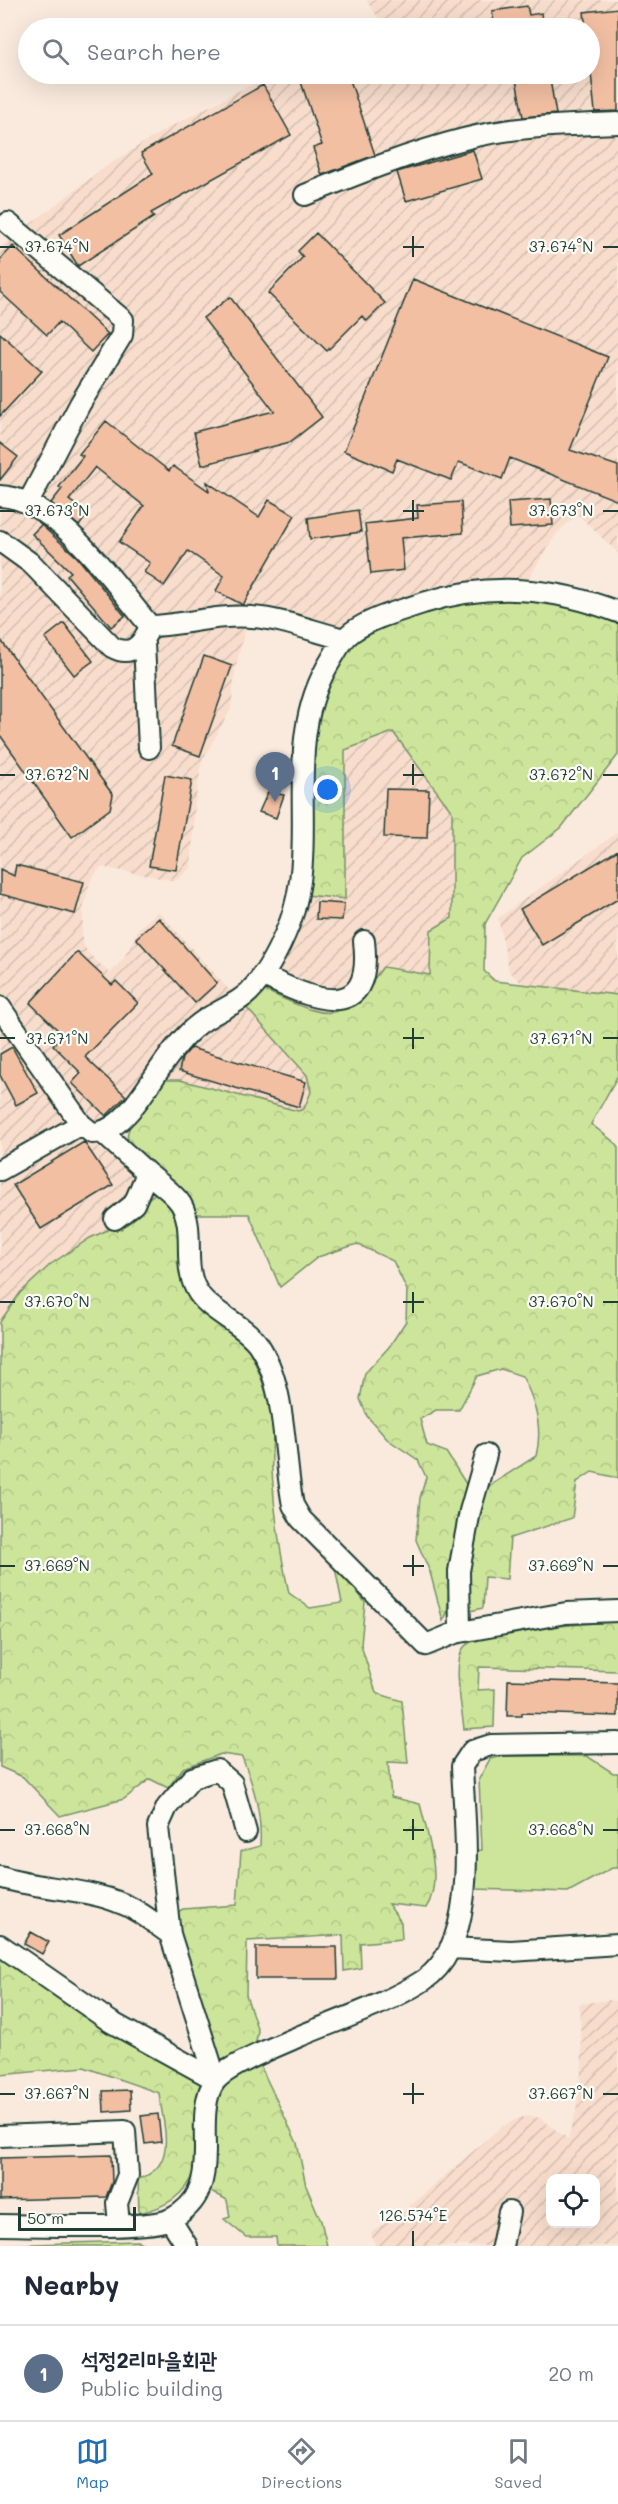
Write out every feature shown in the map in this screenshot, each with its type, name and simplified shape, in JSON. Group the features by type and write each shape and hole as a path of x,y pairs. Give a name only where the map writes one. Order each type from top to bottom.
{"street":[{"path":"305,195 386,163 465,138 523,129 618,123"},
{"path":"8,223 123,321 122,335 80,404 28,503"},
{"path":"0,496 14,496 38,507 65,530 147,634 149,748"},
{"path":"0,541 32,564 112,646 121,651 131,651 147,634 173,626 228,617 254,617 344,639"},
{"path":"0,1007 81,1124 92,1133 103,1133 127,1114 187,1033 250,991 262,975 290,921 298,891 302,762 307,726 319,685 344,639 367,623 463,592 524,588 563,595 618,612"},
{"path":"262,975 301,994 323,1001 339,1001 353,992 363,978 367,963 364,941"},
{"path":"0,1170 81,1124"},
{"path":"103,1133 171,1193 185,1214 191,1279 196,1291 246,1332 264,1356 278,1401 293,1504 301,1519 426,1645 460,1632 566,1613 618,1611"},
{"path":"115,1219 134,1204 147,1173"},
{"path":"460,1632 459,1571 470,1511 486,1455"},
{"path":"0,2225 119,2224 170,2220 189,2205 205,2181 207,2100 216,2080 268,2050 381,2002 424,1980 440,1966 458,1933 465,1884 462,1766 472,1751 491,1745 618,1743"},
{"path":"216,2080 170,1934 158,1827 167,1807 192,1778 217,1770 232,1783 246,1832"},
{"path":"0,1877 27,1886 72,1891 123,1904 170,1934"},
{"path":"450,1948 511,1951 618,1944"},
{"path":"0,1945 111,2022 216,2080"},
{"path":"0,2136 125,2131 128,2175 117,2203 119,2224"},
{"path":"502,2246 509,2212"},
{"path":"170,2220 187,2246"}],"shaded area":[{"path":"366,0 618,0 618,553 577,514 556,534 528,580 479,581 458,585 341,626 320,626 254,610 244,634 235,671 231,709 202,761 195,804 191,868 176,881 101,867 90,882 83,910 82,941 88,953 110,973 124,958 138,929 158,911 233,994 112,1121 95,1125 87,1119 0,992 0,247 108,165 164,130 252,84 600,84 600,18 378,18"},
{"path":"393,732 452,812 452,919 431,930 430,976 365,991 341,1012 318,1013 261,989 306,895 345,898 345,749"},
{"path":"618,832 618,995 524,985 509,972 498,918"},
{"path":"244,1005 307,1075 311,1092 304,1109 298,1111 180,1080 159,1080 184,1043"},
{"path":"0,1024 82,1134 156,1192 121,1224 51,1264 20,1293 0,1322"},
{"path":"607,2000 618,2001 618,2246 375,2246 371,2233 406,2209 501,2127 529,2116 540,2118 568,2139 576,2111 582,2065 579,2004"}],"green space":[{"path":"495,595 566,603 618,620 618,755 561,828 522,858 485,924 484,971 495,981 618,995 618,1075 591,1124 618,1145 618,1478 592,1472 577,1482 572,1518 510,1538 507,1579 485,1577 483,1608 470,1611 466,1582 486,1488 536,1456 539,1435 534,1405 522,1376 501,1369 477,1376 459,1410 436,1410 420,1419 427,1445 446,1452 468,1487 452,1559 447,1613 443,1621 430,1572 416,1540 420,1498 426,1477 418,1460 387,1439 367,1416 360,1399 365,1373 389,1347 406,1321 407,1290 393,1261 357,1244 318,1257 280,1287 249,1214 197,1214 183,1190 141,1159 133,1150 128,1141 128,1132 137,1111 159,1080 180,1080 298,1111 304,1109 311,1092 307,1075 244,1005 261,989 301,1006 329,1013 353,1001 383,967 430,975 431,930 452,918 452,812 393,732 345,750 345,899 306,895 307,798 317,711 341,652 374,624"},
{"path":"156,1192 168,1206 179,1229 179,1262 186,1288 199,1306 242,1337 264,1385 273,1430 274,1502 289,1593 310,1608 342,1603 334,1562 365,1602 361,1645 376,1693 402,1701 408,1763 388,1762 391,1797 420,1804 430,1843 434,1871 434,1884 426,1908 388,1904 401,1922 402,1939 360,1943 361,1968 344,1971 343,1935 247,1941 246,1995 258,2031 255,2047 222,2060 211,2048 172,1915 183,1909 237,1905 241,1851 260,1846 260,1823 256,1800 242,1757 221,1754 183,1768 168,1788 150,1779 124,1799 60,1816 23,1777 0,1767 0,1322 20,1293 51,1264 90,1238 121,1224"},
{"path":"618,1621 618,1671 479,1667 478,1690 495,1689 494,1727 464,1729 458,1674 460,1654 464,1647 490,1636 512,1632"},
{"path":"504,1756 587,1756 613,1773 618,1773 618,1868 612,1868 568,1892 474,1889 472,1851 482,1850 479,1779 490,1759"},
{"path":"0,1954 200,2076 200,2121 196,2162 190,2179 179,2194 163,2206 139,2213 138,2179 151,2173 159,2165 164,2155 165,2131 159,2093 84,2067 0,2075"},
{"path":"259,2063 297,2143 306,2186 321,2221 327,2246 277,2246 276,2237 246,2237 224,2219 230,2217 227,2200 211,2191 211,2113 219,2083"},
{"path":"138,2241 150,2246 0,2246 0,2245"}],"building":[{"path":"527,6 529,15 541,13 542,18 493,18 492,11"},
{"path":"618,8 618,111 595,112 592,84 600,84 600,18 585,18 584,12"},
{"path":"302,84 351,84 375,155 322,175 313,148 322,145"},
{"path":"517,84 551,84 556,114 523,117"},
{"path":"263,85 291,135 151,213 154,217 78,266 59,235 153,174 141,153"},
{"path":"473,150 482,179 406,201 397,172"},
{"path":"316,233 385,303 367,321 362,316 327,351 268,293 303,257 298,251"},
{"path":"13,246 108,334 91,352 59,322 47,335 0,292 0,260"},
{"path":"413,279 608,357 570,450 618,466 618,501 510,458 502,479 459,462 451,480 397,459 392,471 344,451"},
{"path":"230,297 322,417 290,442 202,465 194,432 274,411 203,318"},
{"path":"0,333 42,371 0,416"},
{"path":"106,421 169,471 173,466 209,491 207,482 259,517 269,500 295,515 243,605 216,591 224,576 188,551 164,586 144,572 150,563 119,542 144,506 95,467 69,500 88,514 79,526 51,503 62,489 59,487 83,456 79,454"},
{"path":"0,443 18,457 0,480"},
{"path":"551,499 553,525 510,528 508,502"},
{"path":"461,502 463,533 401,538 404,570 371,574 365,524 418,518 417,505"},
{"path":"358,510 361,532 310,539 308,518"},
{"path":"41,525 77,557 125,616 111,627 67,575 71,572 32,534"},
{"path":"64,623 93,661 74,675 45,638"},
{"path":"0,639 113,795 110,809 72,837 0,735"},
{"path":"204,656 232,666 200,756 172,746"},
{"path":"165,775 192,780 176,870 149,866"},
{"path":"386,789 429,790 427,838 384,837"},
{"path":"268,792 284,795 276,818 259,812"},
{"path":"618,850 618,899 542,945 520,909"},
{"path":"16,865 84,882 75,914 0,894 0,869 14,876"},
{"path":"317,902 344,904 342,920 316,919"},
{"path":"159,918 217,983 195,1003 136,938"},
{"path":"77,952 112,985 116,981 138,1003 85,1057 126,1096 106,1116 72,1083 81,1073 53,1045 63,1035 30,1003"},
{"path":"12,1047 38,1093 16,1105 0,1075 0,1054"},
{"path":"191,1048 306,1082 299,1107 179,1071 182,1058"},
{"path":"84,1142 113,1185 41,1229 13,1185"},
{"path":"508,1680 618,1683 618,1716 522,1713 522,1716 507,1716"},
{"path":"31,1932 49,1942 42,1954 24,1944"},
{"path":"256,1947 337,1947 338,1979 256,1979"},
{"path":"130,2090 131,2110 104,2112 103,2091"},
{"path":"158,2114 161,2142 145,2144 141,2116"},
{"path":"111,2155 112,2182 106,2197 0,2200 0,2158"}],"place":[{"name":"석정2리마을회관","path":"275,802"}]}
